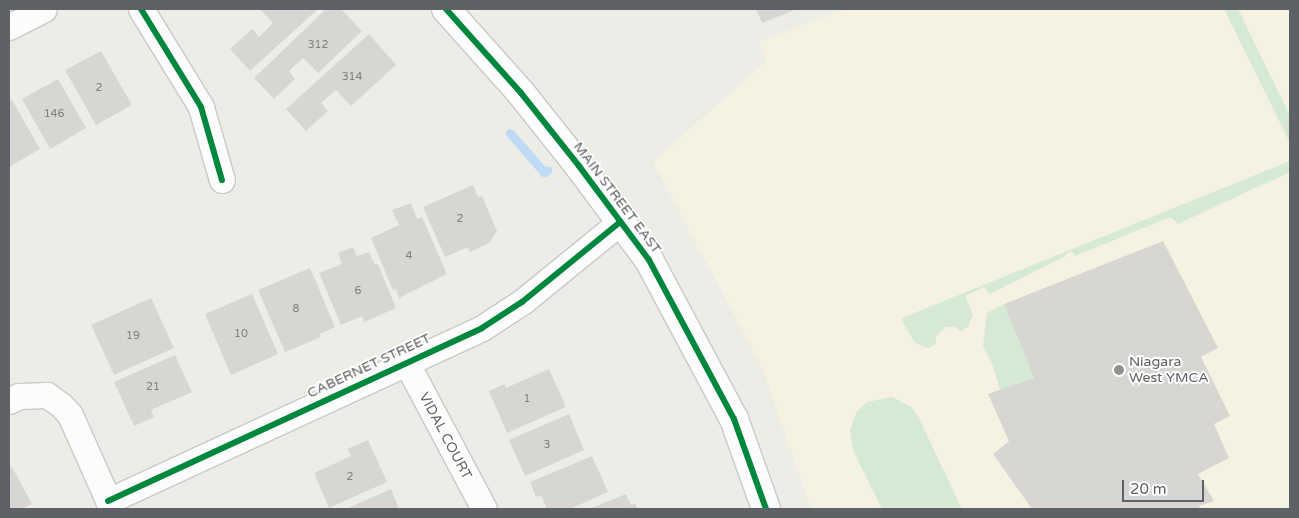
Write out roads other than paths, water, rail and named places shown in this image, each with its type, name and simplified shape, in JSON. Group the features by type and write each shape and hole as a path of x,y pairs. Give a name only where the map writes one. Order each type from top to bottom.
{"main road":[{"name":"MAIN STREET EAST","path":"446,9 521,93 649,260 734,419 766,509"}],"street":[{"path":"9,26 44,9"},
{"path":"141,9 201,107 222,180"},
{"name":"CABERNET STREET","path":"110,505 406,362 482,328 522,302 620,222"},
{"name":"VIDAL COURT","path":"406,362 484,509"},
{"path":"9,401 19,396 47,395 61,405 70,415 110,505"}],"waterway":[{"path":"510,133 544,172 548,170"}],"place":[{"name":"Niagara West YMCA","path":"1119,370"}]}
